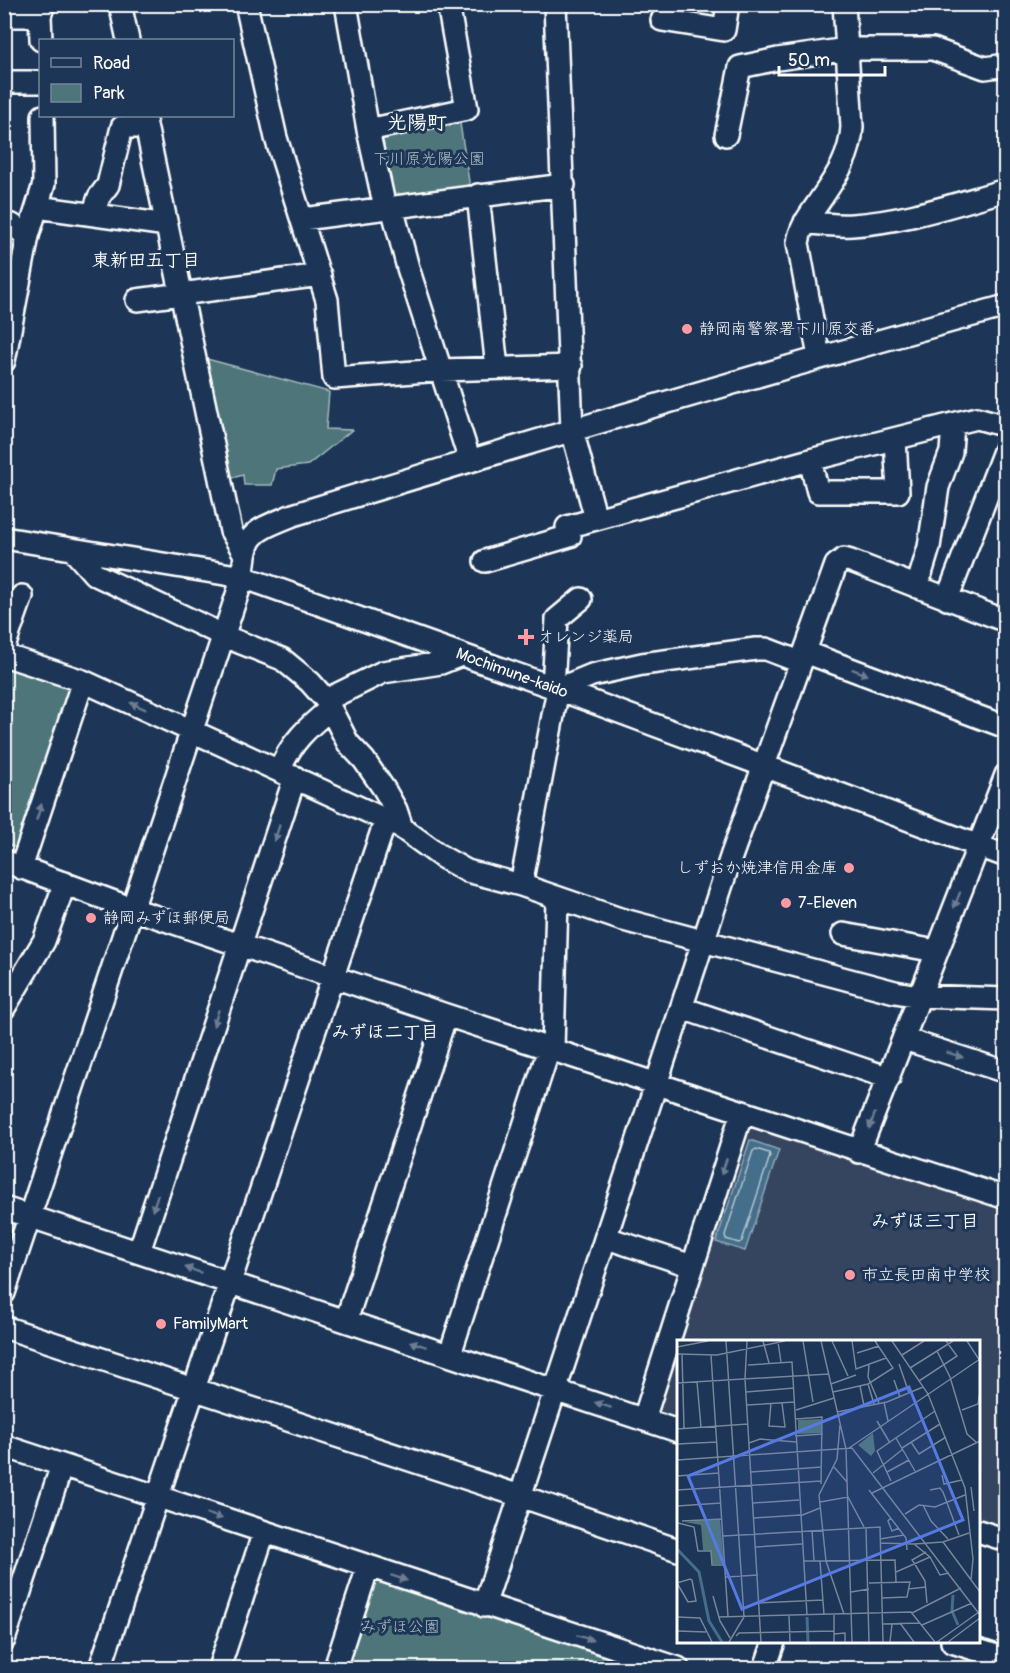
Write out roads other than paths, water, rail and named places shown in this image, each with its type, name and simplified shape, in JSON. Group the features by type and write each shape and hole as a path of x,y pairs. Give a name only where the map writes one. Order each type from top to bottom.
{"street":[{"path":"120,4 128,39"},
{"path":"246,4 274,127 327,300 334,378 441,370 570,366"},
{"path":"346,4 368,130 389,207 470,461"},
{"path":"368,130 467,109 448,4"},
{"path":"555,4 572,430 596,519"},
{"path":"662,20 724,30 728,4"},
{"path":"819,357 798,243 805,222 840,171 851,144 852,127 844,4"},
{"path":"4,16 42,10 41,39"},
{"path":"726,135 740,67 847,49 933,49 985,68 1005,65"},
{"path":"4,82 39,82"},
{"path":"5,350 13,274 28,236 44,184 43,117"},
{"path":"93,214 99,197 108,185 122,127 145,121 231,531 244,553"},
{"path":"303,219 564,185"},
{"path":"805,222 852,225 890,220 936,210 1005,190"},
{"path":"478,195 498,368"},
{"path":"37,207 167,225"},
{"path":"4,224 12,225 28,236"},
{"path":"137,300 320,275"},
{"path":"4,1293 243,577 244,553 248,542 260,530 293,515 572,430 819,357 1005,306"},
{"path":"485,561 570,536 567,527 810,460 952,424 977,418 1000,418"},
{"path":"917,587 929,547 938,487 951,452 952,424"},
{"path":"810,460 818,492 898,492 895,439"},
{"path":"947,598 1005,446"},
{"name":"Mochimune-kaido","path":"4,538 243,577 556,688 1005,856"},
{"path":"73,550 94,574 223,635 282,659 310,682 328,704 348,743 364,760 396,810 394,824 332,976 159,1498 100,1668"},
{"path":"484,1606 704,940 763,766 836,565 844,559 851,561 1005,621"},
{"path":"4,647 22,596"},
{"path":"521,885 556,688 557,619 581,599"},
{"path":"556,688 592,675 642,664 766,649 803,657 1005,727"},
{"path":"140,1252 240,944 287,774 284,757 298,737 328,704 383,672 441,663 461,654"},
{"path":"4,655 83,681 287,774 394,824 467,871 521,885 620,919 704,940 819,974 919,996 1005,999"},
{"path":"83,681 13,864 133,909 446,1015 1005,1198"},
{"path":"859,1152 1005,776"},
{"path":"4,1008 44,941 65,883"},
{"path":"450,1354 551,1049 557,899"},
{"path":"843,934 936,951"},
{"path":"682,1008 889,1078"},
{"path":"346,1321 446,1015"},
{"path":"904,1039 1005,1072"},
{"path":"644,1419 742,1112"},
{"path":"4,1208 677,1431"},
{"path":"607,1238 692,1266"},
{"path":"4,1327 677,1550"},
{"path":"4,1446 676,1668"},
{"path":"4,1640 62,1466"},
{"path":"219,1668 264,1532"},
{"path":"980,1532 1005,1540"},
{"path":"335,1668 369,1567"},
{"path":"765,1668 773,1643"},
{"path":"957,1643 1005,1659"}],"water":[{"path":"750,1140 779,1150 745,1251 716,1242"}],"place":[{"name":"静岡南警察署下川原交番","path":"687,329"},
{"name":"オレンジ薬局","path":"526,637"},
{"name":"しずおか焼津信用金庫","path":"849,868"},
{"name":"7-Eleven","path":"786,903"},
{"name":"静岡みずほ郵便局","path":"91,918"},
{"name":"市立長田南中学校","path":"850,1275"},
{"name":"FamilyMart","path":"161,1324"}],"district":[{"name":"光陽町","path":"417,122"},
{"name":"東新田五丁目","path":"146,260"},
{"name":"みずほ二丁目","path":"385,1032"},
{"name":"みずほ三丁目","path":"925,1221"}],"park label":[{"name":"下川原光陽公園","path":"429,159"},
{"name":"みずほ公園","path":"400,1627"}]}
